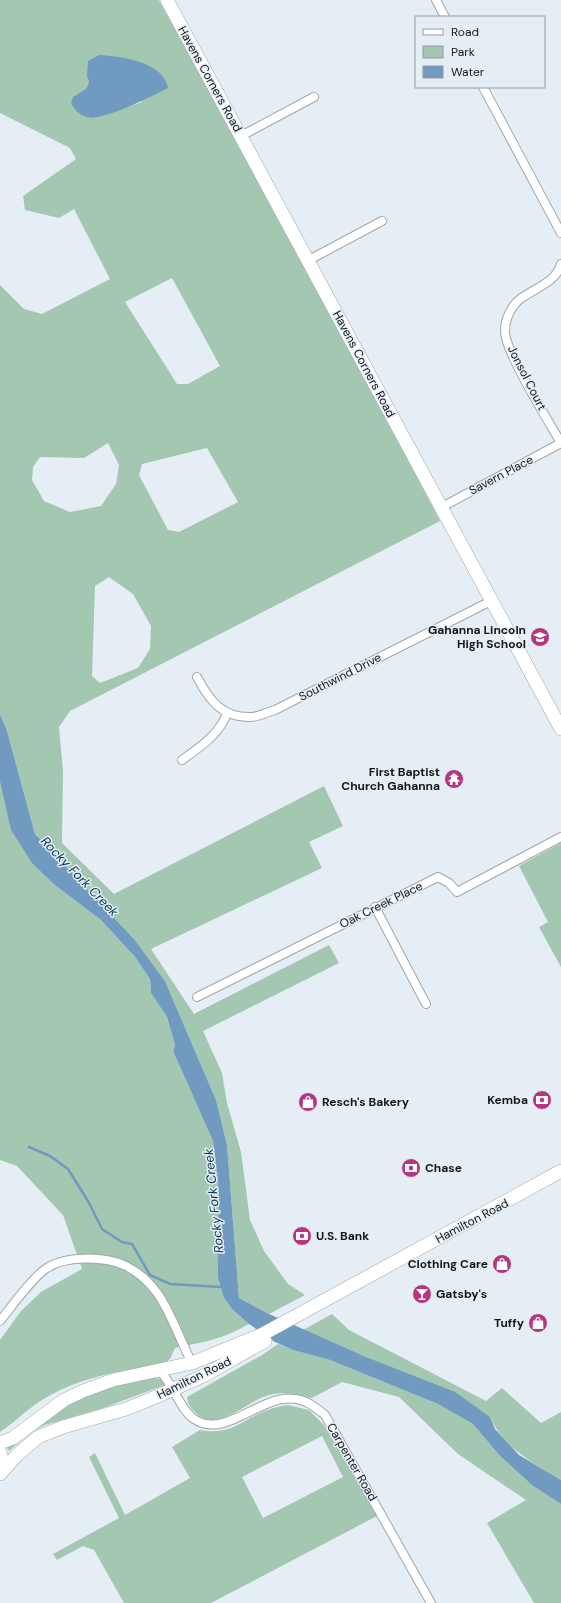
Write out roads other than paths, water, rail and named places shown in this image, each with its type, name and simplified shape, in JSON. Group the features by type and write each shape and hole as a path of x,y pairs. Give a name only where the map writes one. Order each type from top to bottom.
{"main road":[{"name":"Havens Corners Road","path":"167,0 309,260 561,729"},
{"name":"Hamilton Road","path":"0,1473 28,1444 48,1432 126,1408 205,1375 262,1334 325,1303 383,1269 561,1171"},
{"name":"Hamilton Road","path":"0,1443 13,1438 64,1400 83,1391 113,1380 192,1363 238,1350"},
{"name":"Hamilton Road","path":"0,1436 15,1429 42,1408 84,1385 126,1373 154,1371"},
{"path":"0,1452 3,1464 0,1473"}],"street":[{"path":"436,0 444,16"},
{"path":"484,88 561,234"},
{"path":"241,136 314,97"},
{"path":"309,260 382,221"},
{"name":"Jonsol Court","path":"561,264 560,269 548,282 520,298 508,313 505,332 511,354 561,443"},
{"name":"Savern Place","path":"442,507 561,443"},
{"name":"Southwind Drive","path":"197,678 208,698 227,713 251,717 275,710 491,601"},
{"path":"182,760 202,746 223,724 227,713"},
{"name":"Oak Creek Place","path":"197,997 438,876 449,883 457,892 561,837"},
{"path":"375,907 426,1004"},
{"path":"0,1321 44,1270 58,1262 82,1259 106,1260 126,1266 142,1277 158,1294 192,1363"},
{"name":"Carpenter Road","path":"154,1371 168,1379 184,1409 193,1419 204,1424 227,1423 263,1404 279,1400 295,1400 309,1403 324,1415 363,1480 431,1603"}],"water":[{"path":"99,55 129,59 150,66 159,72 165,79 168,88 139,102 103,116 93,118 83,116 77,112 71,103 73,97 86,89 89,82 87,76 88,61"},
{"path":"0,714 7,731 35,834 134,939 165,981 216,1100 227,1145 239,1298 269,1314 366,1357 455,1392 490,1417 495,1429 519,1455 561,1480 561,1504 533,1486 500,1456 473,1424 438,1404 330,1360 293,1350 275,1342 249,1324 233,1310 224,1298 218,1278 217,1242 219,1202 218,1179 213,1141 173,1051 175,1045 167,1017 151,993 150,979 135,957 101,920 56,886 32,863 11,830 0,781"}],"waterway":[{"path":"29,1147 50,1156 68,1169 88,1201 102,1229 122,1242 132,1244 150,1275 170,1284 221,1287"}],"place":[{"name":"Gahanna Lincoln High School","path":"540,637"},
{"name":"First Baptist Church Gahanna","path":"454,779"},
{"name":"Kemba","path":"542,1100"},
{"name":"Resch's Bakery","path":"308,1102"},
{"name":"Chase","path":"411,1168"},
{"name":"U.S. Bank","path":"302,1236"},
{"name":"Clothing Care","path":"502,1264"},
{"name":"Gatsby's","path":"422,1294"},
{"name":"Tuffy","path":"538,1323"}],"water label":[{"name":"Rocky Fork Creek","path":"80,876"},
{"name":"Rocky Fork Creek","path":"213,1201"}]}
